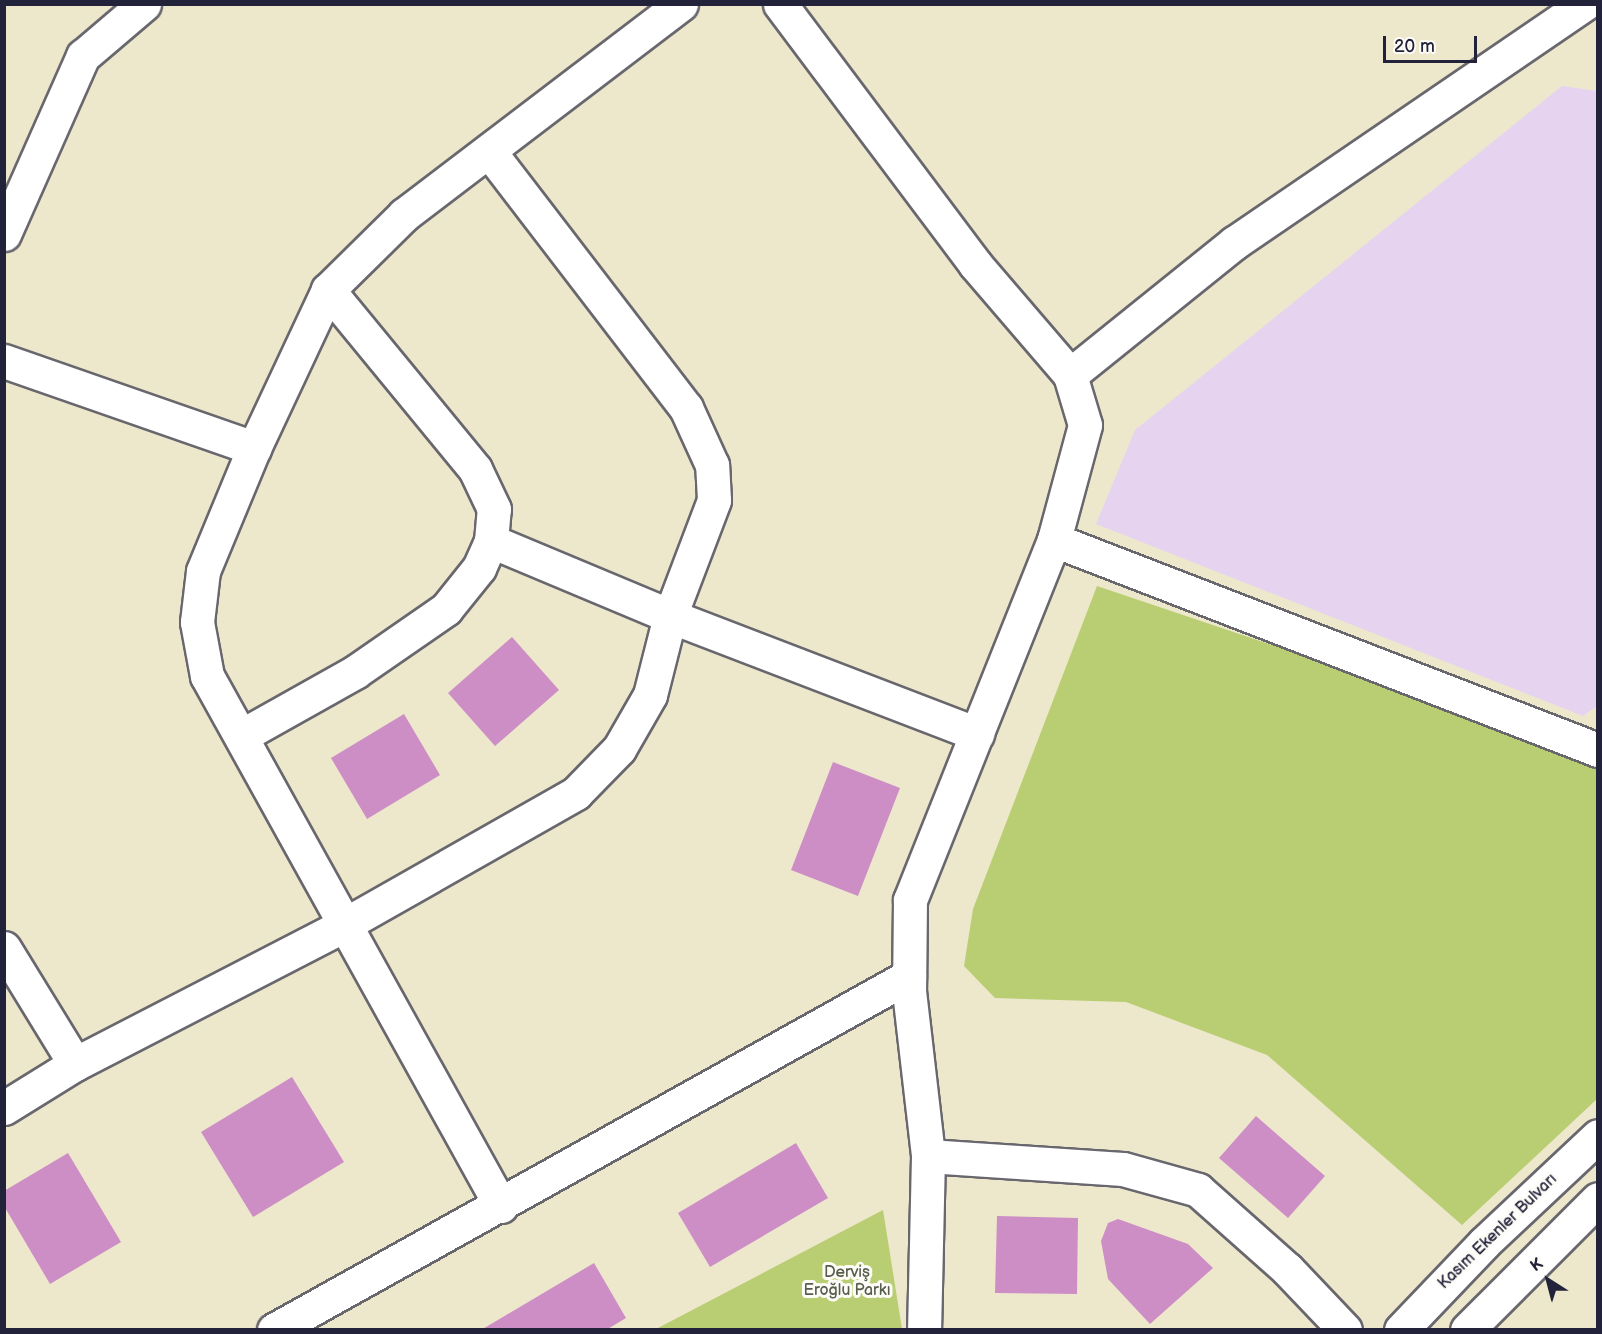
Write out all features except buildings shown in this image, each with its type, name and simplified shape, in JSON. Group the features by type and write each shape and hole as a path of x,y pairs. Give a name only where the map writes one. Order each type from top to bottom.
{"street":[{"path":"4,234 83,56 144,4"},
{"path":"501,1206 207,676 196,622 203,571 254,448 328,290 404,215 681,4"},
{"path":"780,4 975,264 1070,375 1085,425 1054,540 910,900 909,976 928,1156 924,1329"},
{"path":"1070,375 1234,243 1584,12"},
{"path":"4,1108 75,1064 344,926 576,793 619,749 650,696 670,616 714,500 712,465 686,408 489,151"},
{"path":"241,736 355,672 446,609 479,568 491,541 494,509 475,470 328,290"},
{"path":"4,361 254,448"},
{"path":"1054,540 1598,750"},
{"path":"491,541 670,616 977,734"},
{"path":"4,948 75,1064"},
{"path":"274,1329 501,1206 909,976"},
{"name":"Kasım Ekenler Bulvarı","path":"1401,1329 1484,1243 1598,1136"},
{"path":"928,1156 1123,1169 1198,1190 1287,1269 1345,1329"},
{"path":"1467,1329 1598,1199"}],"shaded area":[{"path":"1562,86 1597,91 1597,706 1583,716 1096,524 1135,430"}],"green space":[{"path":"1097,586 1441,702 1597,768 1597,1099 1462,1225 1267,1055 1126,1002 995,998 964,966 973,909"},
{"name":"Derviş Eroğlu Parkı","path":"883,1210 902,1329 656,1329"}]}
